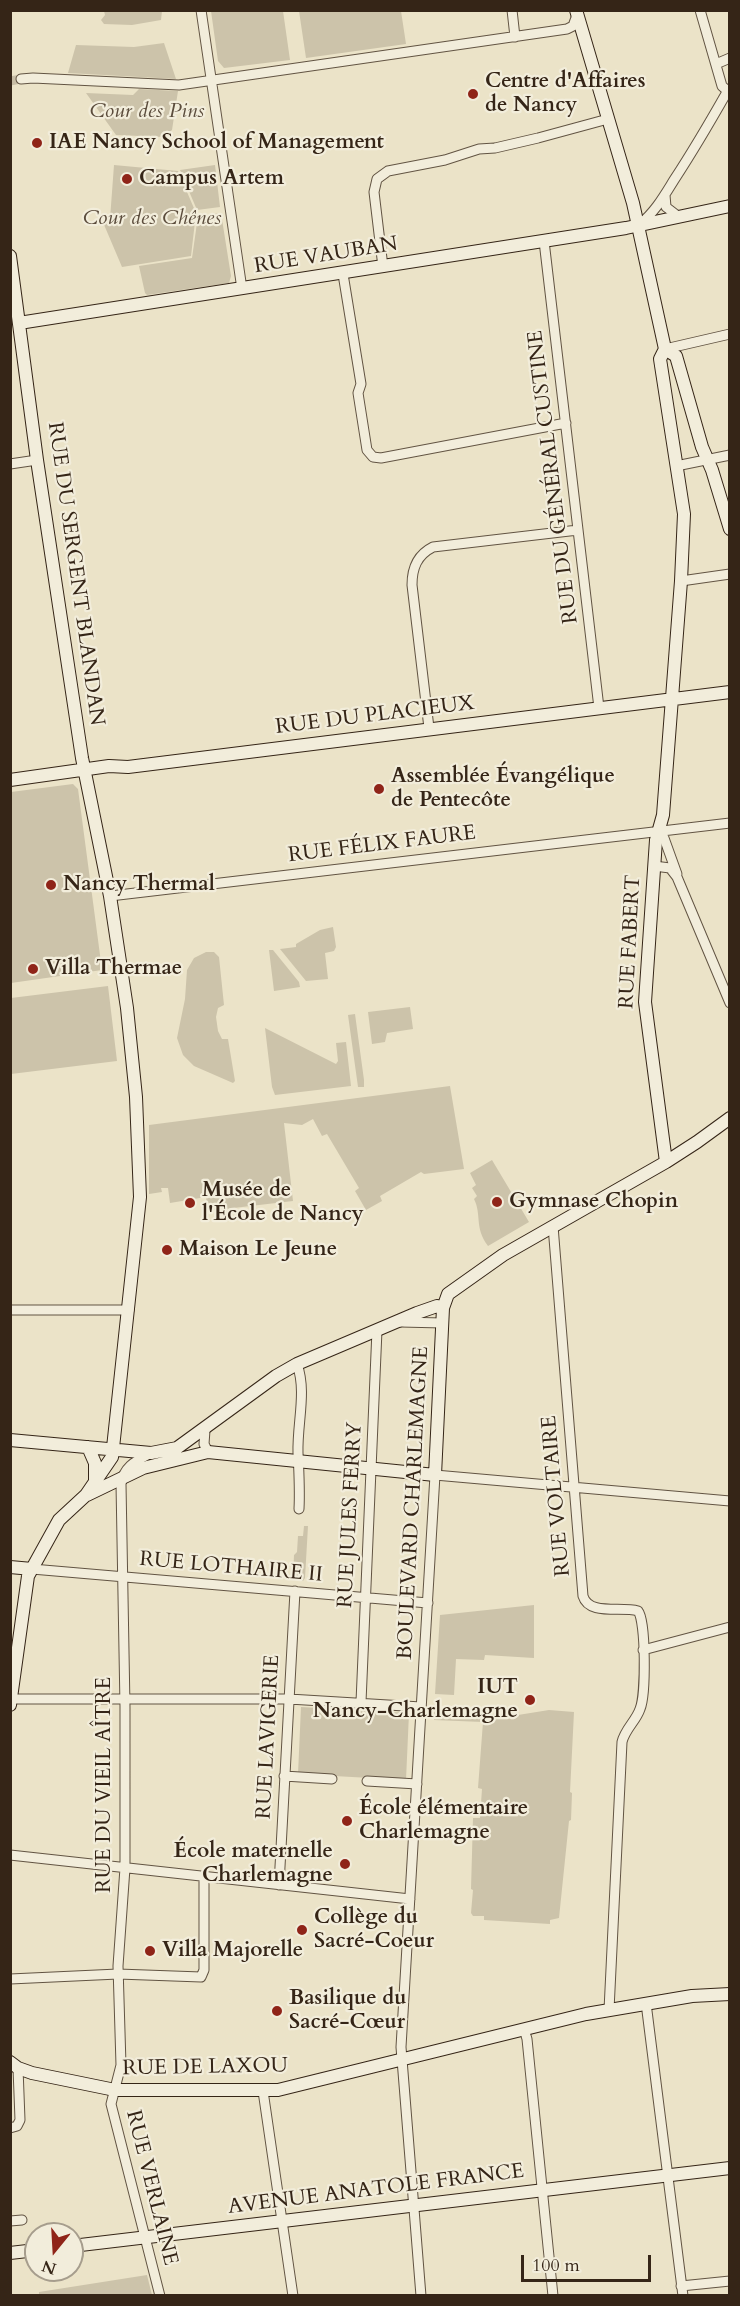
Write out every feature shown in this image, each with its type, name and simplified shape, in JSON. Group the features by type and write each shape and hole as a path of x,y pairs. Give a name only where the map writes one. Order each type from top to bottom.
{"street":[{"path":"201,10 242,289"},
{"path":"512,10 515,37"},
{"path":"638,225 651,215 665,195 728,92 722,86 700,10"},
{"path":"21,79 179,85 567,29 573,26 577,13"},
{"path":"577,13 638,225 665,349 676,356 729,529"},
{"path":"567,29 583,36"},
{"path":"716,64 729,58"},
{"path":"383,267 374,187 377,178 383,172 453,158 479,149 495,148 538,138 608,119"},
{"path":"665,195 666,207 679,217"},
{"name":"RUE VAUBAN","path":"15,324 544,241 729,206"},
{"name":"RUE DU GÉNÉRAL CUSTINE","path":"544,241 599,708"},
{"name":"RUE DU SERGENT BLANDAN","path":"10,256 15,324 38,460 84,770 110,896 128,1016 140,1151 140,1201 129,1310"},
{"path":"343,274 361,384 358,393 367,450 370,456 381,458 566,423"},
{"path":"665,349 729,334"},
{"name":"RUE FABERT","path":"665,349 660,359 684,514 663,815 658,830 654,866 645,1002 666,1162"},
{"path":"676,466 729,454"},
{"path":"10,464 38,460"},
{"path":"429,728 412,585 412,571 416,561 426,550 433,547 578,530"},
{"path":"681,581 729,574"},
{"name":"RUE DU PLACIEUX","path":"10,780 109,766 128,767 729,692"},
{"name":"RUE FÉLIX FAURE","path":"110,896 729,823"},
{"path":"658,830 676,868 677,877"},
{"path":"654,866 670,868 677,877 729,1002"},
{"path":"10,1440 151,1453 177,1448 205,1430 276,1376 297,1364 437,1306 443,1308 448,1294 503,1255 666,1162 698,1142 729,1118"},
{"name":"RUE VOLTAIRE","path":"553,1226 585,1602 592,1608 638,1611 642,1620 643,1699 622,1742 609,2010"},
{"name":"BOULEVARD CHARLEMAGNE","path":"421,2295 401,2060 443,1308"},
{"path":"10,1310 129,1310 113,1450 109,1465 86,1495 59,1520 28,1576 10,1705"},
{"path":"400,1322 443,1323"},
{"name":"RUE JULES FERRY","path":"361,1702 377,1330"},
{"path":"297,1364 301,1383 299,1509"},
{"path":"205,1430 204,1444 208,1452"},
{"path":"88,1447 95,1463 95,1484"},
{"path":"86,1495 142,1468 208,1452 729,1501"},
{"path":"121,1479 128,1466 151,1453"},
{"name":"RUE DU VIEIL AÎTRE","path":"115,2090 121,2065 118,1974 125,1868 121,1479"},
{"path":"10,1567 32,1569"},
{"name":"RUE LOTHAIRE II","path":"32,1569 428,1603"},
{"name":"RUE LAVIGERIE","path":"279,1885 295,1591"},
{"path":"643,1650 729,1627"},
{"path":"11,1699 289,1699 421,1707"},
{"path":"284,1776 332,1779"},
{"path":"368,1781 417,1784"},
{"path":"10,1855 410,1899"},
{"path":"10,1979 118,1974 201,1977 204,1970 204,1877"},
{"name":"RUE DE LAXOU","path":"14,2065 115,2090 263,2091 295,2087 609,2010 692,1996 729,1994"},
{"path":"646,2003 682,2291 729,2281"},
{"path":"524,2029 527,2038 553,2295"},
{"path":"10,2128 17,2126 20,2120 14,2065"},
{"name":"RUE VERLAINE","path":"115,2090 112,2110 160,2295"},
{"path":"263,2091 293,2295"},
{"name":"AVENUE ANATOLE FRANCE","path":"84,2245 729,2168"},
{"path":"10,2221 22,2220"}],"green space":[{"path":"104,10 162,11 161,20 132,25 104,24 101,20 105,15"},
{"path":"211,11 283,11 290,60 224,68 218,61"},
{"path":"299,11 401,11 406,44 306,58"},
{"path":"164,43 176,79 68,73 76,45 134,47"},
{"name":"Cour des Pins","path":"139,89 178,91 172,130 164,137 116,135 86,93 133,95"},
{"name":"Cour des Chênes","path":"114,165 178,171 196,213 191,256 122,267 102,220 110,219"},
{"path":"215,165 220,207 197,210 180,170"},
{"path":"221,213 231,276 229,283 147,295 139,266 192,258 198,216"},
{"name":"Nancy Thermal","path":"73,784 78,789 102,970 11,983 11,792"},
{"path":"333,927 336,947 334,951 325,953 328,979 306,981 280,949 296,947 296,944 320,930"},
{"path":"269,950 273,950 299,982 300,987 274,991"},
{"path":"206,952 214,952 219,957 224,1005 218,1008 216,1017 222,1039 228,1039 235,1081 233,1083 194,1066 183,1055 177,1038 185,999 187,970 194,958"},
{"path":"108,986 117,1061 11,1074 11,998"},
{"path":"410,1007 413,1029 387,1033 385,1042 372,1044 368,1012"},
{"path":"355,1014 364,1087 358,1087 348,1015"},
{"path":"265,1028 336,1064 338,1061 336,1043 346,1042 351,1086 275,1095"},
{"path":"450,1086 464,1169 424,1174 421,1172 380,1196 382,1201 366,1210 355,1191 359,1188 327,1134 322,1136 313,1119 302,1125 284,1123 293,1201 208,1211 202,1206 207,1205 206,1197 170,1203 168,1188 161,1188 162,1192 149,1194 149,1125"},
{"name":"Gymnase Chopin","path":"492,1160 529,1222 488,1246 481,1233 474,1199 477,1196 472,1188 476,1185 470,1173"},
{"path":"304,1526 308,1526 305,1578 303,1581 293,1580 294,1555 297,1552 298,1536 303,1536"},
{"path":"534,1605 534,1658 485,1655 484,1660 456,1659 454,1695 435,1694 440,1615"},
{"path":"301,1707 409,1713 406,1780 298,1774"},
{"path":"549,1710 574,1712 571,1820 569,1821 559,1918 550,1920 550,1924 484,1920 484,1916 473,1916 471,1913 473,1818 480,1818 482,1789 478,1788 483,1722 434,1720 434,1711 518,1715"},
{"path":"147,2275 152,2295 39,2295 39,2292"}],"tunnel":[{"path":"10,81 21,79"}],"place":[{"name":"Centre d'Affaires de Nancy","path":"473,94"},
{"name":"IAE Nancy School of Management","path":"37,143"},
{"name":"Campus Artem","path":"127,179"},
{"name":"Assemblée Évangélique de Pentecôte","path":"379,789"},
{"name":"Nancy Thermal","path":"51,885"},
{"name":"Villa Thermae","path":"33,969"},
{"name":"Gymnase Chopin","path":"497,1202"},
{"name":"Musée de l'École de Nancy","path":"190,1203"},
{"name":"Maison Le Jeune","path":"167,1250"},
{"name":"IUT Nancy-Charlemagne","path":"530,1700"},
{"name":"École élémentaire Charlemagne","path":"347,1821"},
{"name":"École maternelle Charlemagne","path":"345,1864"},
{"name":"Collège du Sacré-Coeur","path":"302,1930"},
{"name":"Villa Majorelle","path":"150,1951"},
{"name":"Basilique du Sacré-Cœur","path":"277,2011"}]}
